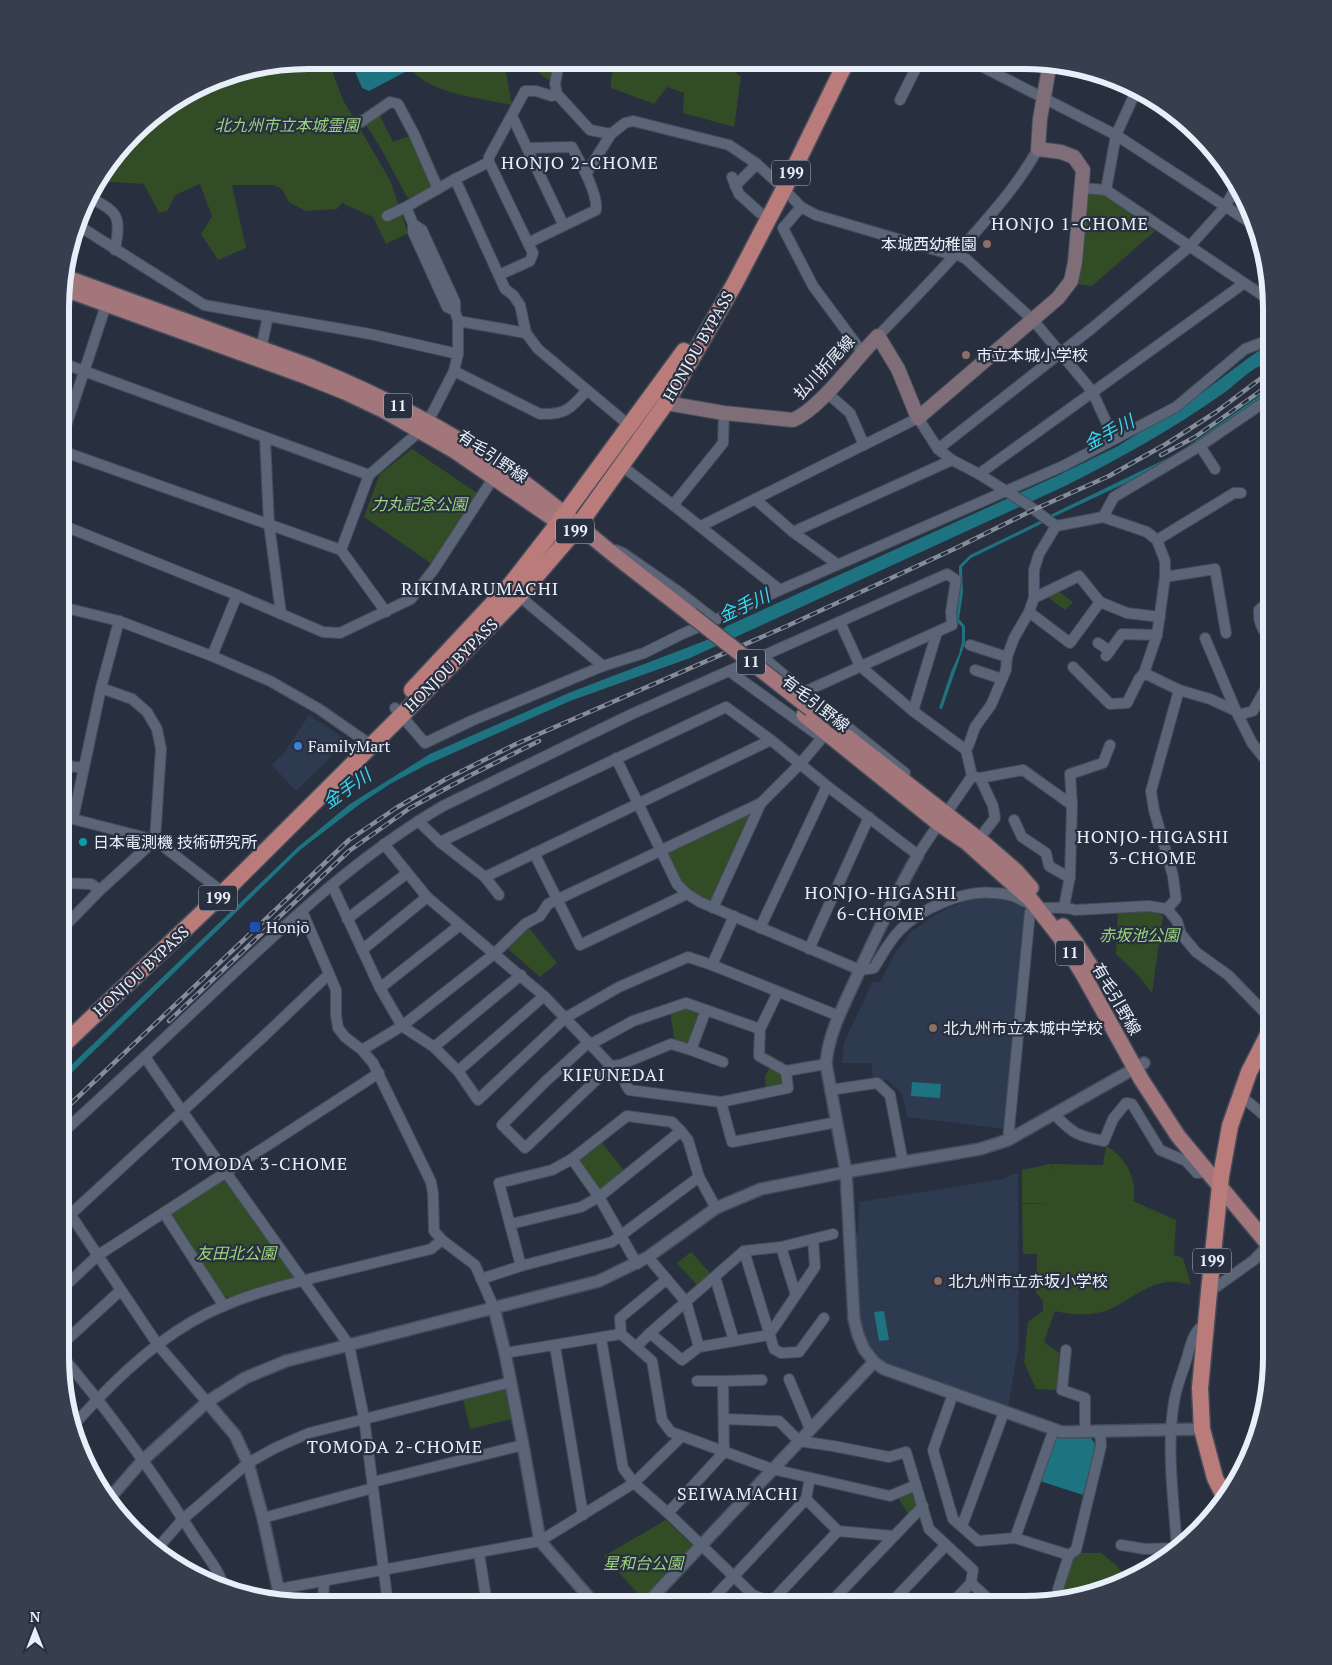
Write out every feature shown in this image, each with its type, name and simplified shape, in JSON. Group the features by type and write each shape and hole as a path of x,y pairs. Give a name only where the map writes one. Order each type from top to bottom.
{"highway":[{"name":"HONJOU BYPASS","path":"69,1039 367,742 520,596 576,529 666,402 735,283 833,69"},
{"name":"HONJOU BYPASS","path":"398,712 511,584 562,518 685,350 728,280 760,213 779,185 842,69"},
{"name":"HONJOU BYPASS","path":"69,1028 219,891"},
{"name":"199","path":"1222,1492 1215,1478 1202,1430 1200,1388 1209,1292 1216,1178 1240,1094 1263,1043"}],"main road":[{"path":"918,418 1058,298 1071,281 1083,170 1074,156 1038,149 1040,119 1049,70"},
{"name":"有毛引野線","path":"70,280 108,299"},
{"name":"有毛引野線","path":"69,290 108,299 260,353 383,410 424,426 503,468 688,619 943,818 966,842 1031,900 1042,907"},
{"name":"払川折尾線","path":"666,402 724,413 793,420 803,416 827,393 878,336 898,369 918,418"},
{"name":"有毛引野線","path":"424,426 455,451 494,478 562,518"},
{"name":"有毛引野線","path":"576,529 601,544 688,619"},
{"name":"有毛引野線","path":"808,712 824,735 943,818 979,839 1016,871 1042,907 1140,1065 1204,1156 1216,1178 1263,1233"}],"street":[{"path":"558,69 555,84 558,94 590,130 611,134"},
{"path":"900,100 916,69"},
{"path":"986,69 1116,135 1247,221"},
{"path":"500,275 530,260 532,253 489,162 489,157 525,91 536,90 552,96 558,94"},
{"path":"1106,190 1116,135 1134,95"},
{"path":"361,122 390,102 398,104 414,134 438,189"},
{"path":"512,116 564,224"},
{"path":"586,174 611,134 625,123 634,121 729,145 757,164 800,207 816,215 949,254 956,254 966,259 1033,320 1092,391 1114,439"},
{"path":"527,148 572,146 586,174 597,204 596,210 528,243"},
{"path":"878,336 1003,202 1038,149"},
{"path":"387,216 489,162"},
{"path":"757,164 734,182 740,194 760,213"},
{"path":"455,179 505,289 513,295 520,305 526,333 538,350 630,426"},
{"path":"1082,188 1106,190 1263,296"},
{"path":"938,449 1060,354 1189,247 1225,207 1233,192"},
{"path":"94,200 111,209 117,219 118,230 115,250"},
{"path":"406,207 413,224 413,232 447,307 457,316 526,333"},
{"path":"800,207 783,228 813,286 862,352"},
{"path":"82,228 204,305 370,334 458,354"},
{"path":"979,474 1243,284"},
{"path":"69,418 108,299"},
{"path":"260,353 268,316"},
{"path":"341,550 369,475 424,426 454,370 458,354 457,316"},
{"path":"398,712 425,743 470,721 603,666 644,654 682,634 837,564 1009,493 1176,407 1245,350 1263,342"},
{"path":"69,366 369,475"},
{"path":"454,370 540,414 563,412 573,406 587,390"},
{"path":"827,393 850,413 864,445"},
{"path":"1103,516 1114,497 1200,446 1263,403"},
{"path":"674,504 723,443 724,413"},
{"path":"701,526 918,418 938,449 952,460 979,474 1028,505 1056,526"},
{"path":"265,438 269,524 281,614"},
{"path":"1200,446 1215,469"},
{"path":"69,453 341,550 386,612"},
{"path":"793,532 952,460"},
{"path":"622,466 674,504 780,590"},
{"path":"69,528 237,595 323,632 340,633 411,599 434,569 494,478"},
{"path":"1157,540 1234,493 1241,493"},
{"path":"755,500 793,532 837,564"},
{"path":"966,750 970,744 975,727 990,705 1002,679 1014,638 1029,612 1034,598 1034,570 1039,554 1056,526 1103,516 1146,532 1157,540 1165,561 1165,578 1157,635 1144,673 1127,703 1110,704 1073,668"},
{"path":"601,544 623,553 716,620"},
{"path":"1165,578 1214,569 1226,633"},
{"path":"69,1127 302,911 357,864 418,820 632,714 762,656 947,574 956,580 951,612 952,625 804,692"},
{"path":"1034,598 1079,576 1100,602 1127,614 1160,617"},
{"path":"212,656 237,595"},
{"path":"520,596 603,666"},
{"path":"1029,612 1070,643 1100,602"},
{"path":"1263,606 1259,610 1258,619 1263,628"},
{"path":"69,609 118,621 212,656 270,681 319,709 367,742"},
{"path":"73,819 101,688 118,621"},
{"path":"840,622 860,666 914,711 966,750 976,777 993,806 995,818 979,839"},
{"path":"914,711 937,632"},
{"path":"1098,643 1108,653 1122,634 1157,635"},
{"path":"1205,638 1252,743 1263,757"},
{"path":"970,645 1007,657"},
{"path":"762,656 935,797 943,818"},
{"path":"975,670 1002,679"},
{"path":"713,908 762,803 800,764 824,735 729,671"},
{"path":"1144,673 1179,690 1210,699 1237,712 1252,711 1263,693"},
{"path":"69,922 100,890 156,840 161,749 157,729 147,712 132,699 101,688"},
{"path":"1167,909 1176,899 1173,876 1154,810 1151,791 1179,690"},
{"path":"440,842 726,707 918,855"},
{"path":"485,877 771,740"},
{"path":"1064,907 1070,878 1072,805 1070,774 1103,764 1110,746"},
{"path":"616,758 677,884 687,894 713,908 860,970 874,968 901,929 926,910 964,895 991,892 1011,895 1042,907 1064,907 1075,910 1149,906 1167,909 1177,921 1181,934 1196,952 1228,975 1263,1011"},
{"path":"69,766 84,768"},
{"path":"1072,805 1023,770 976,777 943,818 918,855 902,883 839,1016 827,1048 826,1064 846,1172 854,1319 861,1343 874,1362 884,1369 1054,1430 1062,1432 1202,1430"},
{"path":"760,928 827,786"},
{"path":"362,1050 402,1026 494,954 525,924 540,916 548,904 762,803"},
{"path":"809,949 869,817"},
{"path":"69,819 156,840 219,891"},
{"path":"418,820 440,842 485,877 499,895"},
{"path":"1014,820 1022,837 1046,853 1049,866 1070,878"},
{"path":"384,844 406,874 427,897 494,954 522,975 590,1043 615,1065 630,1090 721,1102 788,1088 786,1071"},
{"path":"534,853 580,945 687,894"},
{"path":"347,918 406,874"},
{"path":"69,883 91,884 100,890"},
{"path":"332,885 380,988 402,1026 434,1047 458,1071 478,1100 565,1018 619,988 688,957 839,1016"},
{"path":"362,950 427,897"},
{"path":"1008,1140 1030,912 1042,907"},
{"path":"302,911 336,990 338,1028 362,1050 379,1073 431,1182 434,1231 442,1240 475,1265 493,1302 524,1445 540,1541 588,1596"},
{"path":"712,965 734,916"},
{"path":"380,988 460,926"},
{"path":"71,1215 329,974"},
{"path":"434,1047 522,975"},
{"path":"778,992 760,1029 759,1056 786,1071 826,1064"},
{"path":"458,1071 544,996"},
{"path":"723,1062 671,1044 615,1065 525,1148 502,1125 546,1081 590,1043 633,1021 686,1003 760,1029"},
{"path":"691,1050 706,1010"},
{"path":"145,1057 349,1344 364,1418 387,1596"},
{"path":"112,1495 142,1461 207,1402 245,1378 286,1361 599,1281 637,1264 716,1208 761,1189 980,1149 1008,1140 1140,1065"},
{"path":"69,1282 97,1256 379,1073"},
{"path":"830,1090 877,1083 890,1095 903,1163"},
{"path":"1240,1094 1263,1114"},
{"path":"721,1102 732,1142 837,1122"},
{"path":"1054,1114 1065,1126 1080,1136 1104,1141 1113,1120 1126,1103 1132,1104 1160,1150 1186,1161 1197,1173 1216,1178"},
{"path":"522,1266 498,1183 552,1170 572,1159 626,1116 672,1122 681,1131 688,1140 699,1177 716,1208"},
{"path":"511,1224 581,1207 599,1197 681,1131"},
{"path":"572,1159 599,1197 637,1264"},
{"path":"481,1279 612,1242 699,1177"},
{"path":"69,1212 158,1345 235,1435 248,1463 263,1518 280,1594"},
{"path":"164,1213 224,1306"},
{"path":"636,1347 744,1251 781,1247 833,1234"},
{"path":"650,1333 682,1360 699,1347 770,1335 815,1267 812,1239"},
{"path":"77,1421 129,1368 192,1321 256,1293 431,1249 442,1240"},
{"path":"781,1247 796,1295"},
{"path":"1209,1292 1254,1260 1263,1250"},
{"path":"744,1251 774,1349 781,1353 799,1352 824,1318"},
{"path":"653,1263 686,1302 699,1347"},
{"path":"715,1277 734,1341"},
{"path":"668,1279 620,1318 621,1334 652,1361 662,1420 671,1432 772,1469 890,1496 916,1485"},
{"path":"69,1338 121,1290"},
{"path":"1177,1542 1171,1459 1171,1429 1174,1400 1197,1328 1206,1322"},
{"path":"505,1354 621,1334"},
{"path":"601,1338 623,1468 634,1483 756,1596"},
{"path":"555,1346 583,1515"},
{"path":"1066,1350 1062,1390 1085,1398 1085,1432"},
{"path":"654,1596 874,1362"},
{"path":"69,1364 98,1398 183,1519 221,1580"},
{"path":"697,1381 762,1380"},
{"path":"789,1380 810,1429"},
{"path":"668,1513 724,1452 723,1381"},
{"path":"160,1545 183,1519 248,1463 275,1448 309,1433 511,1382"},
{"path":"953,1394 933,1450 952,1519 978,1541 1015,1538 1069,1555"},
{"path":"962,1526 1004,1412"},
{"path":"724,1419 779,1421 799,1441 889,1457 906,1452 929,1530 973,1570 971,1583 959,1596"},
{"path":"1015,1538 1054,1430"},
{"path":"1058,1589 1069,1555 1076,1550 1101,1446 1100,1432"},
{"path":"279,1589 540,1541 634,1483 681,1437"},
{"path":"263,1518 373,1485 524,1445"},
{"path":"715,1596 806,1499 810,1478"},
{"path":"806,1499 838,1531 893,1536"},
{"path":"837,1596 923,1506"},
{"path":"780,1596 838,1531"},
{"path":"898,1596 946,1545"},
{"path":"1121,1545 1145,1549 1167,1549"},
{"path":"479,1553 486,1596"},
{"path":"323,1596 324,1581"},
{"path":"971,1583 985,1596"}],"shaded area":[{"path":"309,715 345,739 345,743 296,791 272,765 284,753"},
{"name":"北九州市立本城中学校","path":"1003,898 1020,904 1026,913 1006,1129 907,1117 902,1094 887,1080 874,1082 871,1063 842,1063 844,1043 872,983 880,982 895,953 912,931 936,914 953,906 970,899"},
{"name":"北九州市立赤坂小学校","path":"1013,1174 1018,1174 1019,1343 1008,1407 884,1365 872,1353 860,1327 855,1235 858,1233 859,1202 1003,1179"}],"green space":[{"name":"北九州市立本城霊園","path":"292,69 331,69 343,100 390,180 408,233 386,244 373,217 342,203 337,209 306,211 289,202 282,189 273,185 232,185 246,248 218,260 201,234 212,216 200,184 175,195 168,210 159,213 144,184 105,182 128,150 150,128 188,101 231,81 261,73"},
{"path":"411,69 505,69 512,105 467,96 437,87"},
{"path":"536,69 563,69 554,82 542,76"},
{"path":"613,69 732,69 741,77 734,127 683,113 684,93 667,87 654,104 611,88"},
{"path":"379,114 393,142 410,136 430,182 431,186 411,199 407,197 366,125 367,122"},
{"path":"1085,194 1105,194 1155,231 1092,286 1075,284"},
{"name":"力丸記念公園","path":"412,449 483,497 432,564 364,517 380,474"},
{"path":"1056,590 1073,602 1065,610 1046,596"},
{"path":"748,813 751,818 712,903 685,887 676,874 666,852"},
{"name":"赤坂池公園","path":"1118,910 1154,912 1163,916 1152,993 1140,977 1116,954"},
{"path":"529,928 557,963 540,977 508,949"},
{"path":"686,1007 703,1014 691,1043 685,1045 675,1042 670,1012"},
{"path":"770,1067 783,1075 783,1086 766,1088 765,1077"},
{"path":"600,1140 625,1172 599,1192 578,1159"},
{"path":"1106,1146 1119,1156 1132,1177 1134,1185 1133,1201 1176,1220 1174,1255 1183,1258 1191,1285 1176,1282 1157,1284 1099,1313 1080,1314 1055,1311 1044,1342 1059,1353 1057,1390 1036,1389 1024,1362 1028,1322 1043,1311 1043,1301 1036,1293 1037,1254 1023,1254 1022,1204 1050,1203 1022,1203 1022,1170 1050,1164 1054,1171 1051,1164 1103,1165"},
{"name":"友田北公園","path":"227,1180 294,1277 293,1280 260,1287 233,1298 223,1296 169,1216 171,1212 221,1181"},
{"path":"691,1252 711,1274 698,1286 677,1263"},
{"path":"506,1389 512,1419 470,1429 463,1399"},
{"path":"912,1489 920,1503 909,1515 897,1496"},
{"name":"星和台公園","path":"666,1520 692,1545 691,1549 644,1596 640,1596 604,1556"},
{"path":"1077,1553 1101,1553 1124,1574 1101,1584 1071,1592 1057,1594 1061,1593 1072,1557"}],"water":[{"path":"357,69 409,70 369,91 362,88 355,71"},
{"path":"1262,349 1263,365 1251,371 1227,391 1125,455 1065,486 690,658 570,701 426,765 390,784 360,804 300,850 69,1075 69,1067 298,847 350,804 430,754 571,692 707,640 727,626 1059,475 1118,446 1199,395"},
{"path":"1263,393 1263,398 1184,453 1158,468 1051,518 1048,516 1178,453"},
{"path":"1040,521 1043,523 971,558 962,567 963,593 959,619 965,626 965,643 942,709 939,708 962,642 962,627 956,621 959,566 970,555"},
{"path":"912,1082 941,1084 940,1098 911,1096"},
{"path":"884,1311 889,1340 879,1341 874,1312"},
{"path":"1057,1434 1090,1437 1096,1445 1083,1495 1040,1481"}],"railway":[{"path":"69,1105 349,840 396,808 446,779 516,744 787,626 1109,476 1166,444 1216,412 1263,377"},
{"path":"1161,455 1195,437 1263,389"},
{"path":"169,1021 349,851 410,808 539,741"}],"place":[{"name":"本城西幼稚園","path":"987,244"},
{"name":"市立本城小学校","path":"966,355"},
{"name":"FamilyMart","path":"298,746"},
{"name":"日本電測機 技術研究所","path":"83,842"},
{"name":"Honjō","path":"255,927"},
{"name":"北九州市立本城中学校","path":"933,1028"},
{"name":"北九州市立赤坂小学校","path":"938,1281"}],"district":[{"name":"HONJO 2-CHOME","path":"580,163"},
{"name":"HONJO 1-CHOME","path":"1070,224"},
{"name":"RIKIMARUMACHI","path":"480,589"},
{"name":"HONJO-HIGASHI 3-CHOME","path":"1153,848"},
{"name":"HONJO-HIGASHI 6-CHOME","path":"881,903"},
{"name":"KIFUNEDAI","path":"614,1075"},
{"name":"TOMODA 3-CHOME","path":"260,1164"},
{"name":"TOMODA 2-CHOME","path":"395,1447"},
{"name":"SEIWAMACHI","path":"738,1494"}],"water label":[{"name":"金手川","path":"1109,433"},
{"name":"金手川","path":"744,606"},
{"name":"金手川","path":"347,789"}]}
